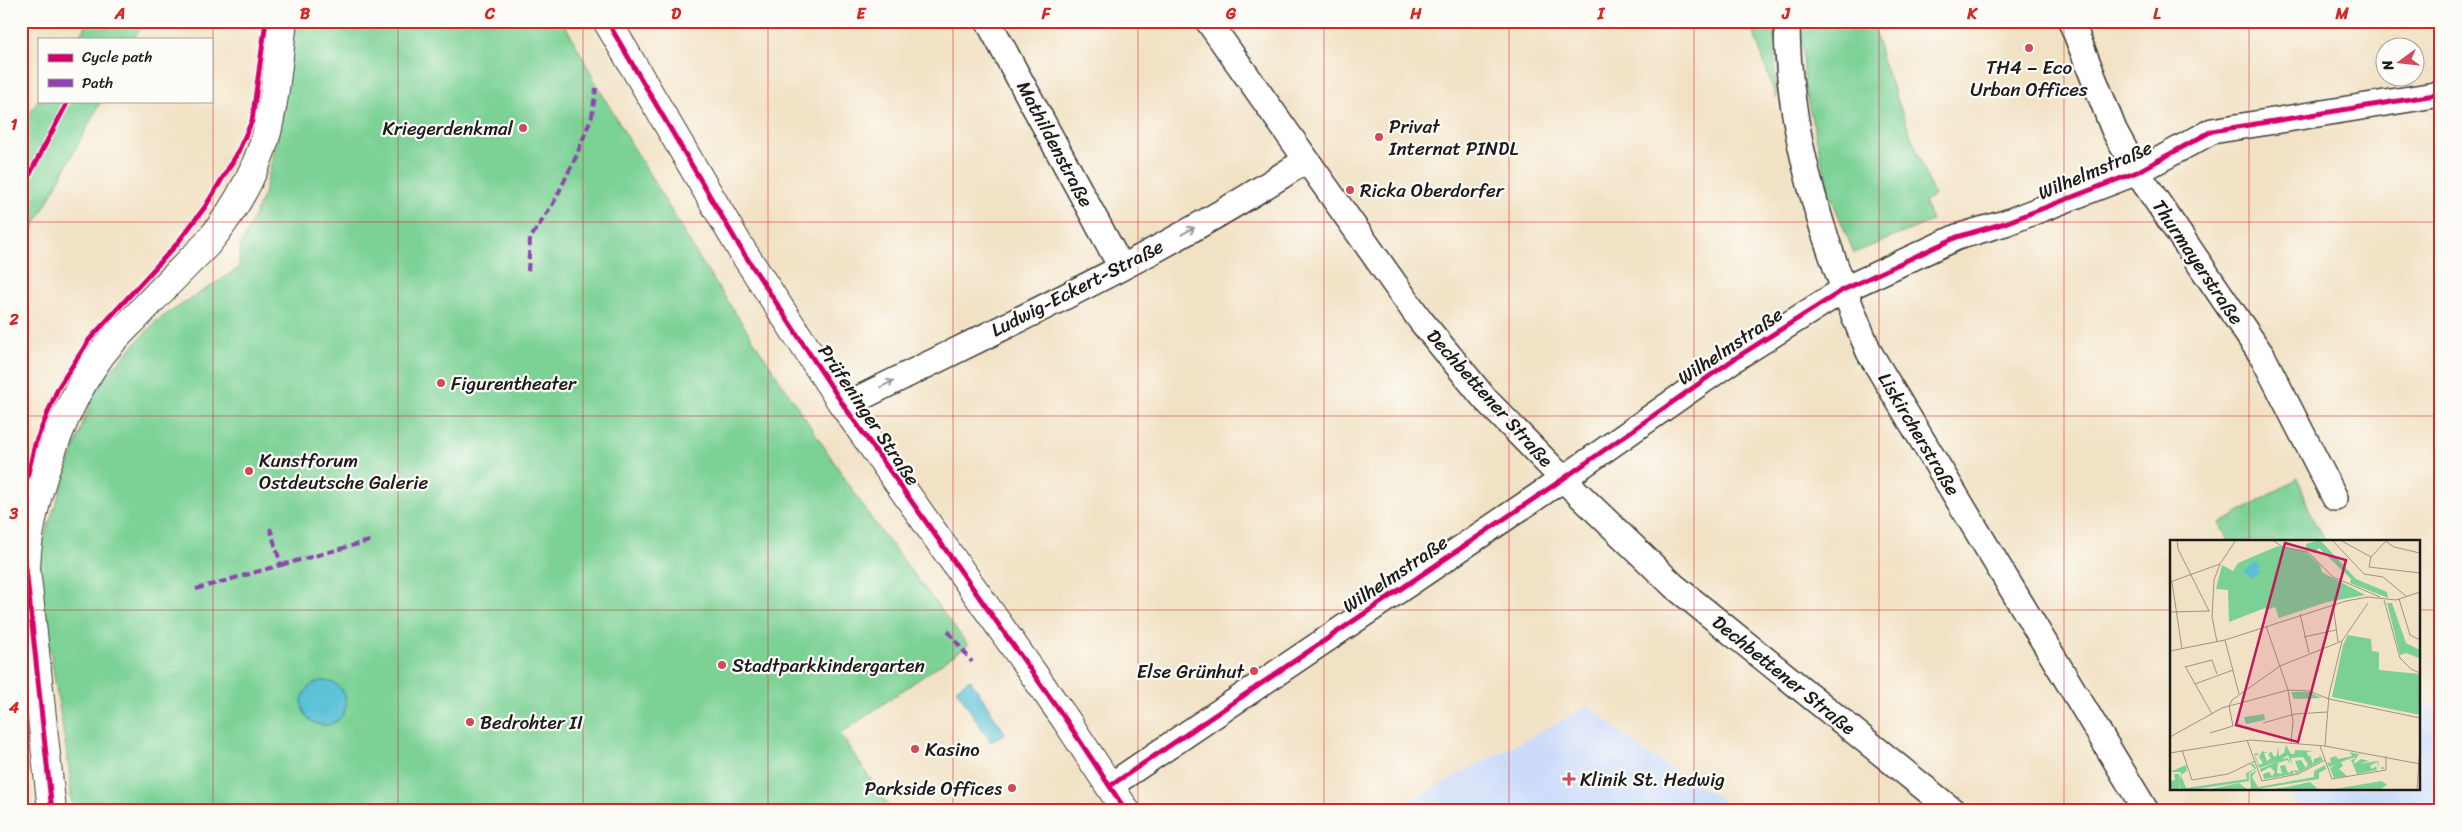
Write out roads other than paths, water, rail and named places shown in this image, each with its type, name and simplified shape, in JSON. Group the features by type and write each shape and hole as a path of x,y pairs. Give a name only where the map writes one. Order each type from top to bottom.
{"street":[{"path":"52,811 24,569 40,490 78,392 104,352 224,224 244,189 271,115 283,21"},
{"name":"Prüfeninger Straße","path":"608,21 741,249 844,406 1055,704 1126,811"},
{"name":"Mathildenstraße","path":"988,21 1121,267"},
{"name":"Dechbettener Straße","path":"1208,21 1421,321 1485,398 1563,479 1674,586 1953,811"},
{"name":"Liskircherstraße","path":"1787,21 1792,93 1812,198 1843,290 1869,352 2146,811"},
{"name":"Thurmayerstraße","path":"2071,21 2092,80 2114,130 2137,172 2263,358 2335,498"},
{"name":"Wilhelmstraße","path":"1110,786 1563,479 1734,359 1843,290 1957,237 2005,223 2137,172 2212,131 2441,94"},
{"name":"Ludwig-Eckert-Straße","path":"844,406 1121,267 1253,195 1306,160"}],"water":[{"path":"970,679 1005,733 991,742 956,689"},
{"path":"324,681 336,685 342,691 346,703 342,715 336,721 324,725 312,721 306,715 302,703 306,691 312,685"}],"place":[{"name":"TH4 – Eco Urban Offices","path":"2029,48"},
{"name":"Kriegerdenkmal","path":"523,128"},
{"name":"Privat Internat PINDL","path":"1379,137"},
{"name":"Ricka Oberdorfer","path":"1350,190"},
{"name":"Figurentheater","path":"441,383"},
{"name":"Kunstforum Ostdeutsche Galerie","path":"249,471"},
{"name":"Stadtparkkindergarten","path":"722,665"},
{"name":"Else Grünhut","path":"1254,671"},
{"name":"Bedrohter II","path":"470,722"},
{"name":"Kasino","path":"915,749"},
{"name":"Klinik St. Hedwig","path":"1569,779"},
{"name":"Parkside Offices","path":"1012,788"}]}
